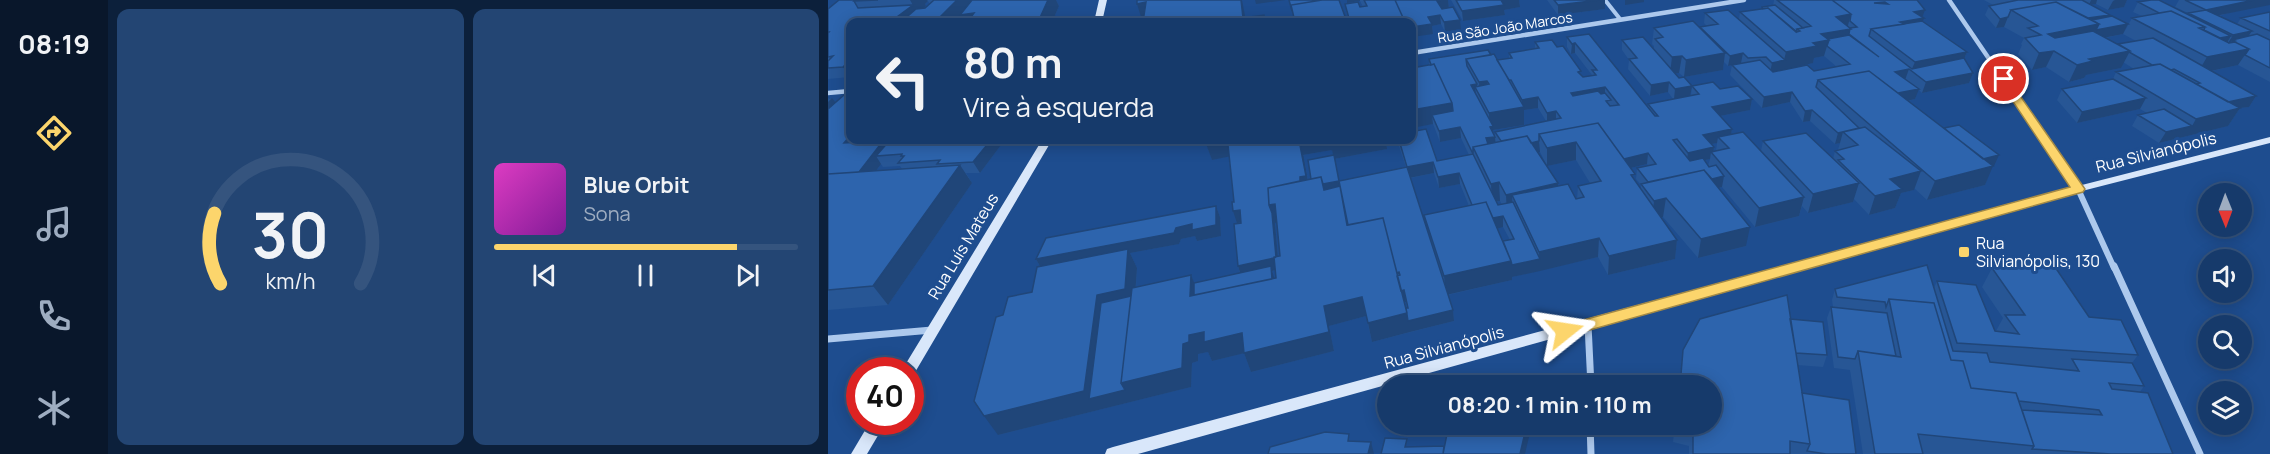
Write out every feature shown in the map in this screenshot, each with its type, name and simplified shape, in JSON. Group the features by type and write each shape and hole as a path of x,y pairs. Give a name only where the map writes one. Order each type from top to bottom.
{"street":[{"path":"1099,18 1103,0"},
{"name":"Rua São João Marcos","path":"1416,52 1743,0"},
{"path":"1948,0 2078,189 2200,454"},
{"path":"828,93 846,91"},
{"name":"Rua Silvianópolis","path":"1113,454 2078,189 2270,140"},
{"name":"Rua Luís Mateus","path":"917,357 1045,144"},
{"path":"1588,325 1590,375"},
{"path":"828,339 934,330"},
{"path":"859,454 870,435"},
{"path":"1590,435 1591,454"}],"lane":[{"path":"1605,0 1620,20"}],"building":[{"path":"839,0 855,0 858,8 913,5 895,18 846,18 846,64 843,67 828,68 828,61 833,56 828,57 828,9"},
{"path":"934,0 957,0 939,18 906,18 916,9 925,8"},
{"path":"972,0 1048,0 1040,18 970,18 974,13 960,15"},
{"path":"1137,0 1241,0 1243,18 1144,18 1146,2 1137,4"},
{"path":"1289,0 1322,0 1291,5 1292,11"},
{"path":"1339,0 1346,18 1294,18 1291,5"},
{"path":"1364,0 1395,0 1403,18 1349,18 1345,4 1358,2 1360,7 1367,6"},
{"path":"1395,0 1443,0 1437,1 1442,9 1453,7 1460,20 1444,22 1440,15 1428,17 1432,24 1416,26 1416,18 1403,18"},
{"path":"1456,0 1501,0 1504,5 1462,11"},
{"path":"1554,0 1599,0 1558,5"},
{"path":"1777,0 1832,0 1851,14 1836,17 1851,29 1821,34 1829,40 1813,43 1817,46 1786,52 1740,12 1768,8 1797,32 1800,31 1797,29 1811,26"},
{"path":"1832,0 1917,0 1925,10 1914,12 1924,18 1900,22 1904,24 1871,29 1869,36 1912,69 1964,58 1973,73 1926,82 1909,69 1895,72 1919,89 1898,93 1869,71 1818,80 1816,87 1859,128 1838,133 1812,110 1805,111 1792,92 1764,97 1732,65 1760,60 1773,72 1807,65 1814,71 1850,64 1827,46 1828,39 1849,35 1879,57 1849,34 1850,28 1857,27 1850,21 1851,14"},
{"path":"2018,0 2082,0 2110,15 2088,18 2056,2 2011,10 2008,17 2000,19 1989,6"},
{"path":"2159,0 2231,36 2220,38 2204,30 2205,27 2171,11 2159,13 2138,2"},
{"path":"2185,0 2254,0 2206,10"},
{"path":"2056,2 2099,24 2048,34 2055,38 2093,31 2130,51 2089,59 2093,61 2077,65 2054,51 2039,53 2025,38 2041,35 2028,28 2038,26 2011,10"},
{"path":"1775,5 1803,28 1797,29 1796,32 1768,8 1763,9 1762,7"},
{"path":"1728,10 1785,60 1772,63 1766,57 1748,58 1743,53 1730,56 1700,27 1718,24 1705,13"},
{"path":"2206,10 2252,31 2233,35 2188,13"},
{"path":"2171,11 2205,27 2199,28 2229,43 2235,42 2249,49 2207,57 2132,18"},
{"path":"2270,12 2270,31 2241,18"},
{"path":"1264,15 1264,18 1243,18"},
{"path":"2112,16 2128,24 2096,30 2099,24 2092,20"},
{"path":"1693,21 1725,53 1686,60 1682,56 1672,57 1655,39 1663,37 1654,28"},
{"path":"1922,21 1967,52 1915,62 1871,29"},
{"path":"1589,34 1655,116 1658,116 1648,104 1699,94 1692,86 1713,82 1720,89 1738,86 1752,99 1712,107 1732,129 1703,135 1714,147 1688,153 1677,139 1673,140 1690,161 1703,158 1709,167 1716,165 1724,176 1712,179 1704,170 1648,182 1637,168 1656,164 1648,153 1624,159 1598,123 1539,134 1539,141 1531,143 1527,136 1501,141 1495,132 1561,118 1556,111 1547,113 1538,97 1522,100 1497,60 1512,58 1509,53 1539,48 1535,42 1552,40 1557,47 1563,46 1583,77 1596,75 1592,70 1597,70 1575,43 1572,44 1567,37","holes":["1605,87 1619,105 1610,106 1606,101 1611,100 1605,93 1601,94 1598,91 1573,96 1571,93"]},
{"path":"2257,34 2270,40 2270,68 2245,55 2249,49 2235,42 2228,43"},
{"path":"1643,37 1679,78 1684,77 1692,86 1675,89 1669,82 1651,85 1629,59 1637,58 1622,40"},
{"path":"2153,38 2256,96 2228,102 2174,69 2171,70 2160,64 2152,65 2118,44"},
{"path":"1488,50 1491,55 1466,59 1467,66 1477,84 1471,85 1493,126 1490,127 1495,137 1486,138 1488,144 1473,147 1473,154 1460,127 1439,131 1432,115 1453,111 1452,103 1434,64 1431,65 1429,59"},
{"path":"1494,54 1524,107 1489,113 1475,87 1489,84 1487,81 1479,82 1466,59"},
{"path":"1434,64 1452,103 1416,109 1416,67"},
{"path":"2160,64 2240,108 2196,119 2116,72"},
{"path":"1869,71 1993,166 1935,181 1818,80"},
{"path":"2113,79 2146,98 2082,112 2062,89"},
{"path":"846,95 846,141 844,143 881,144 859,172 828,174 828,109"},
{"path":"2164,109 2192,126 2166,132 2138,115"},
{"path":"1598,123 1635,174 1631,175 1677,240 1609,256 1599,238 1539,252 1512,195 1568,184 1576,199 1584,197 1578,186 1601,181 1576,142 1547,148 1539,134"},
{"path":"1959,125 1999,155 1983,159 1944,128"},
{"path":"1865,127 1921,171 1890,179 1902,189 1875,196 1838,160 1844,159 1835,151 1858,145 1843,132"},
{"path":"1426,129 1437,161 1473,154 1498,205 1513,202 1540,259 1512,265 1503,241 1514,239 1503,216 1493,218 1486,202 1472,205 1459,173 1438,177 1433,162 1407,167 1400,144 1416,144 1416,131"},
{"path":"1743,132 1804,197 1759,208 1711,152 1729,148 1718,137"},
{"path":"1806,133 1859,183 1813,194 1763,141"},
{"path":"1527,136 1558,183 1506,195 1499,182 1491,184 1473,147"},
{"path":"886,144 988,144 973,162 937,164 940,160 898,163 904,156 901,156 902,154 876,156"},
{"path":"1300,144 1306,176 1300,177 1300,181 1268,188 1276,257 1274,258 1238,266 1234,224 1241,223 1240,210 1233,211 1228,145"},
{"path":"1334,155 1339,181 1323,184 1321,177 1311,179 1308,160"},
{"path":"960,165 873,286 828,290 828,174"},
{"path":"1407,167 1453,310 1408,321 1404,290 1401,291 1397,276 1400,275 1399,272 1397,273 1383,218 1348,225 1339,181"},
{"path":"1704,170 1750,227 1701,239 1666,198 1654,201 1641,184"},
{"path":"1321,177 1324,190 1340,186 1347,225 1383,218 1407,313 1368,323 1362,297 1324,306 1329,332 1244,353 1242,333 1204,342 1204,332 1189,335 1189,342 1183,344 1182,368 1121,383 1132,288 1191,275 1190,296 1276,278 1274,257 1280,256 1275,204 1269,205 1268,188"},
{"path":"1486,202 1511,261 1444,276 1424,215"},
{"path":"1216,206 1216,225 1192,230 1192,224 1176,228 1174,233 1036,259 1046,238"},
{"path":"1128,249 1125,289 1097,295 1084,391 984,416 974,401 996,317 1003,315 1008,297 1032,292 1037,267"},
{"path":"1927,265 1953,351 1987,353 1990,362 2079,371 2072,359 2132,363 2144,386 2109,383 2112,389 2148,393 2173,454 2111,454 2032,449 2034,446 2022,410 2102,415 2099,410 2019,401 2016,393 1971,388 1963,361 1951,360 1934,303 1889,299 1886,307 1885,302 1837,297 1835,289"},
{"path":"1271,266 1272,279 1194,295 1194,283"},
{"path":"2055,267 2089,317 2121,320 2138,355 1957,343 1937,281 1976,285 1995,331 2019,334 2005,315 2025,315 1992,268"},
{"path":"1787,295 1810,444 1790,441 1790,454 1693,454 1693,435 1722,435 1722,375 1681,375 1683,350 1700,319"},
{"path":"1131,296 1121,383 1125,390 1089,399 1101,303"},
{"path":"1889,299 1934,303 1951,360 1963,361 1971,388 2016,393 2034,446 1918,434 1923,454 1875,454 1858,351 1901,357"},
{"path":"1831,307 1887,313 1896,356 1858,351 1855,359 1838,357"},
{"path":"1790,319 1823,322 1827,355 1796,353"},
{"path":"1802,393 1849,400 1856,454 1826,454 1807,451 1810,444"},
{"path":"1325,432 1349,434 1348,441 1371,442 1368,454 1268,454 1270,447"},
{"path":"1447,435 1524,435 1520,454 1443,454"},
{"path":"1385,438 1407,439 1405,447 1444,446 1443,454 1381,454"}],"place":[{"name":"Rua Silvianópolis, 130","path":"1964,252"}],"route":[{"path":"1565,331 2078,189 2004,79"}]}
